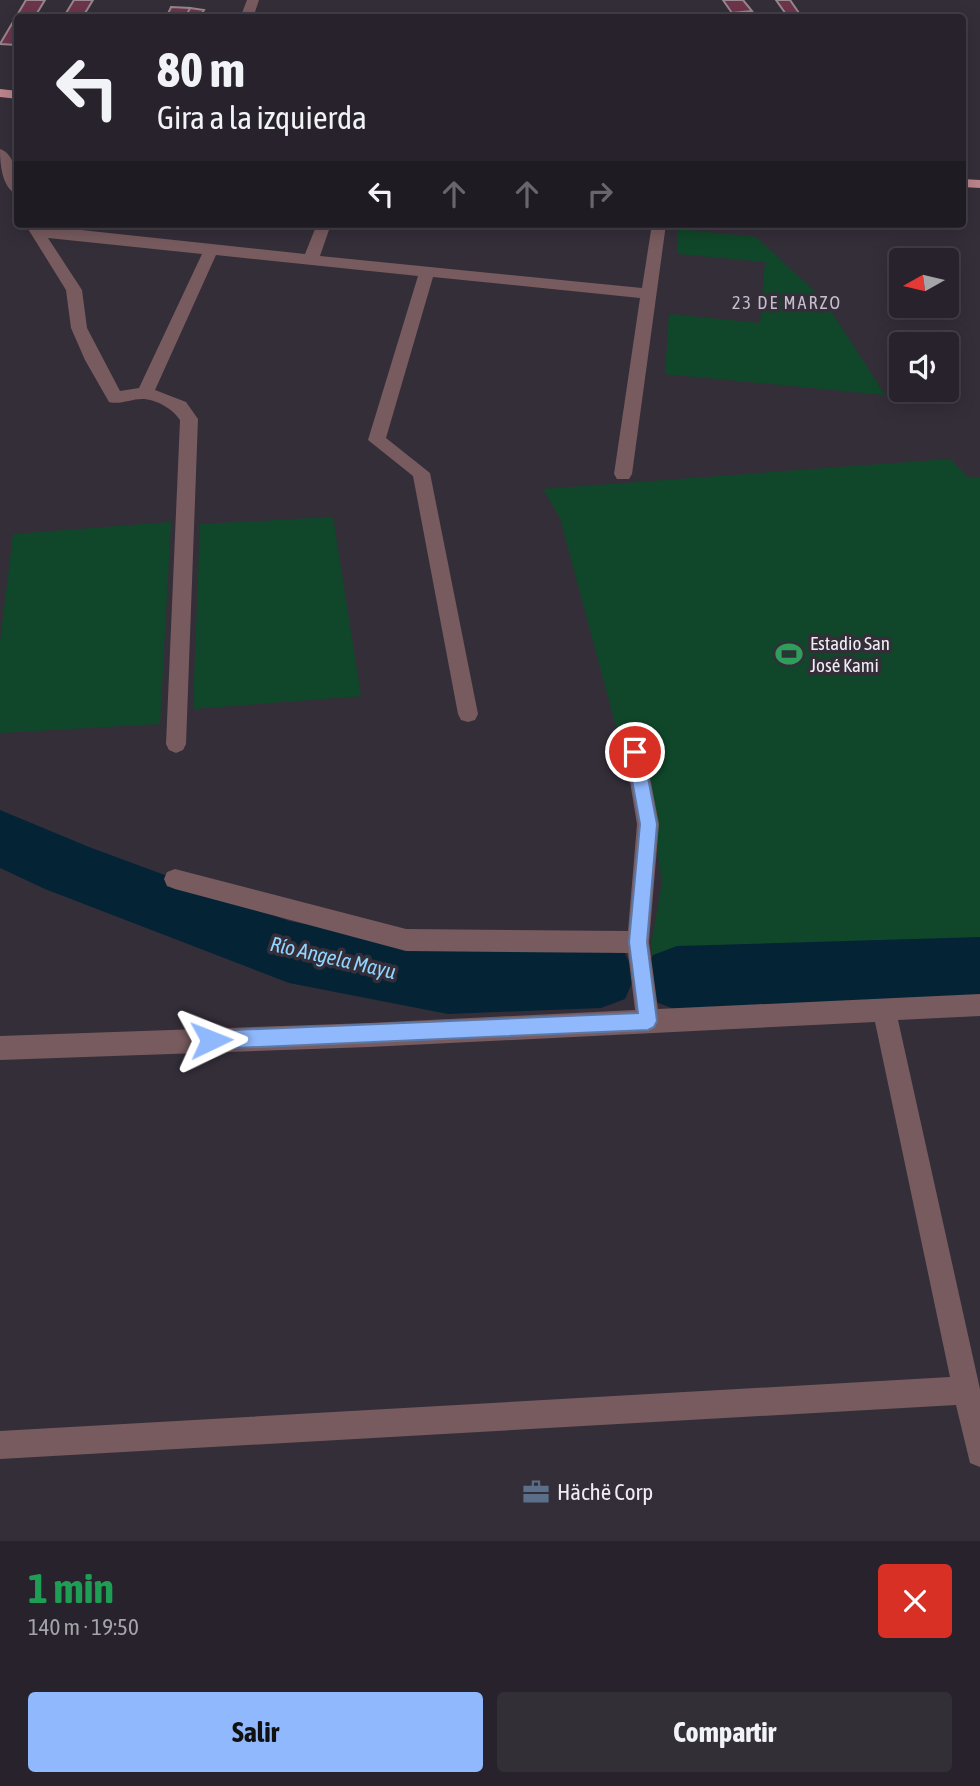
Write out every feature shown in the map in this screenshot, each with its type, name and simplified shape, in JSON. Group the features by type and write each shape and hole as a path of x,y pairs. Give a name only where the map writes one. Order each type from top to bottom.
{"street":[{"path":"0,153 14,183"},
{"path":"34,228 311,260 649,294"},
{"path":"34,228 74,290 79,328 93,360 115,398 145,393 180,406 189,419 176,744"},
{"path":"311,260 323,228"},
{"path":"623,474 658,228"},
{"path":"145,393 212,248"},
{"path":"427,272 377,440 421,473 468,714"},
{"path":"635,752 648,824 638,942 648,1021"},
{"path":"175,879 406,940 638,942"},
{"path":"0,1048 980,1005"},
{"path":"884,1009 980,1453"},
{"path":"0,1445 966,1390"}],"green space":[{"path":"678,229 756,237 824,300 885,395 665,374 669,314 760,323 765,262 678,254"},
{"name":"Estadio San José Kami","path":"950,459 968,477 980,477 980,991 660,1003 651,944 662,883 639,725 616,727 560,518 543,489"},
{"path":"333,517 361,696 193,709 200,524"},
{"path":"171,522 160,724 0,733 0,641 13,534"}],"building":[{"path":"26,0 45,0 36,14 18,14"},
{"path":"74,0 93,0 84,14 65,14"},
{"path":"723,0 743,0 752,11 732,13"},
{"path":"776,0 790,0 800,14 786,14"},
{"path":"171,7 190,8 187,14 168,14"},
{"path":"190,8 204,10 202,14 187,14"},
{"path":"14,20 14,45 0,44"}],"waterway":[{"name":"Río Angela Mayu","path":"0,838 68,868 289,952 448,982 601,976"},
{"name":"Río Angela Mayu","path":"677,978 980,969"}],"place":[{"name":"Estadio San José Kami","path":"789,654"},
{"name":"Hächë Corp","path":"536,1492"}],"district":[{"name":"23 DE MARZO","path":"787,303"}],"route":[{"path":"211,1040 648,1021 638,942 648,824 635,752"}]}
